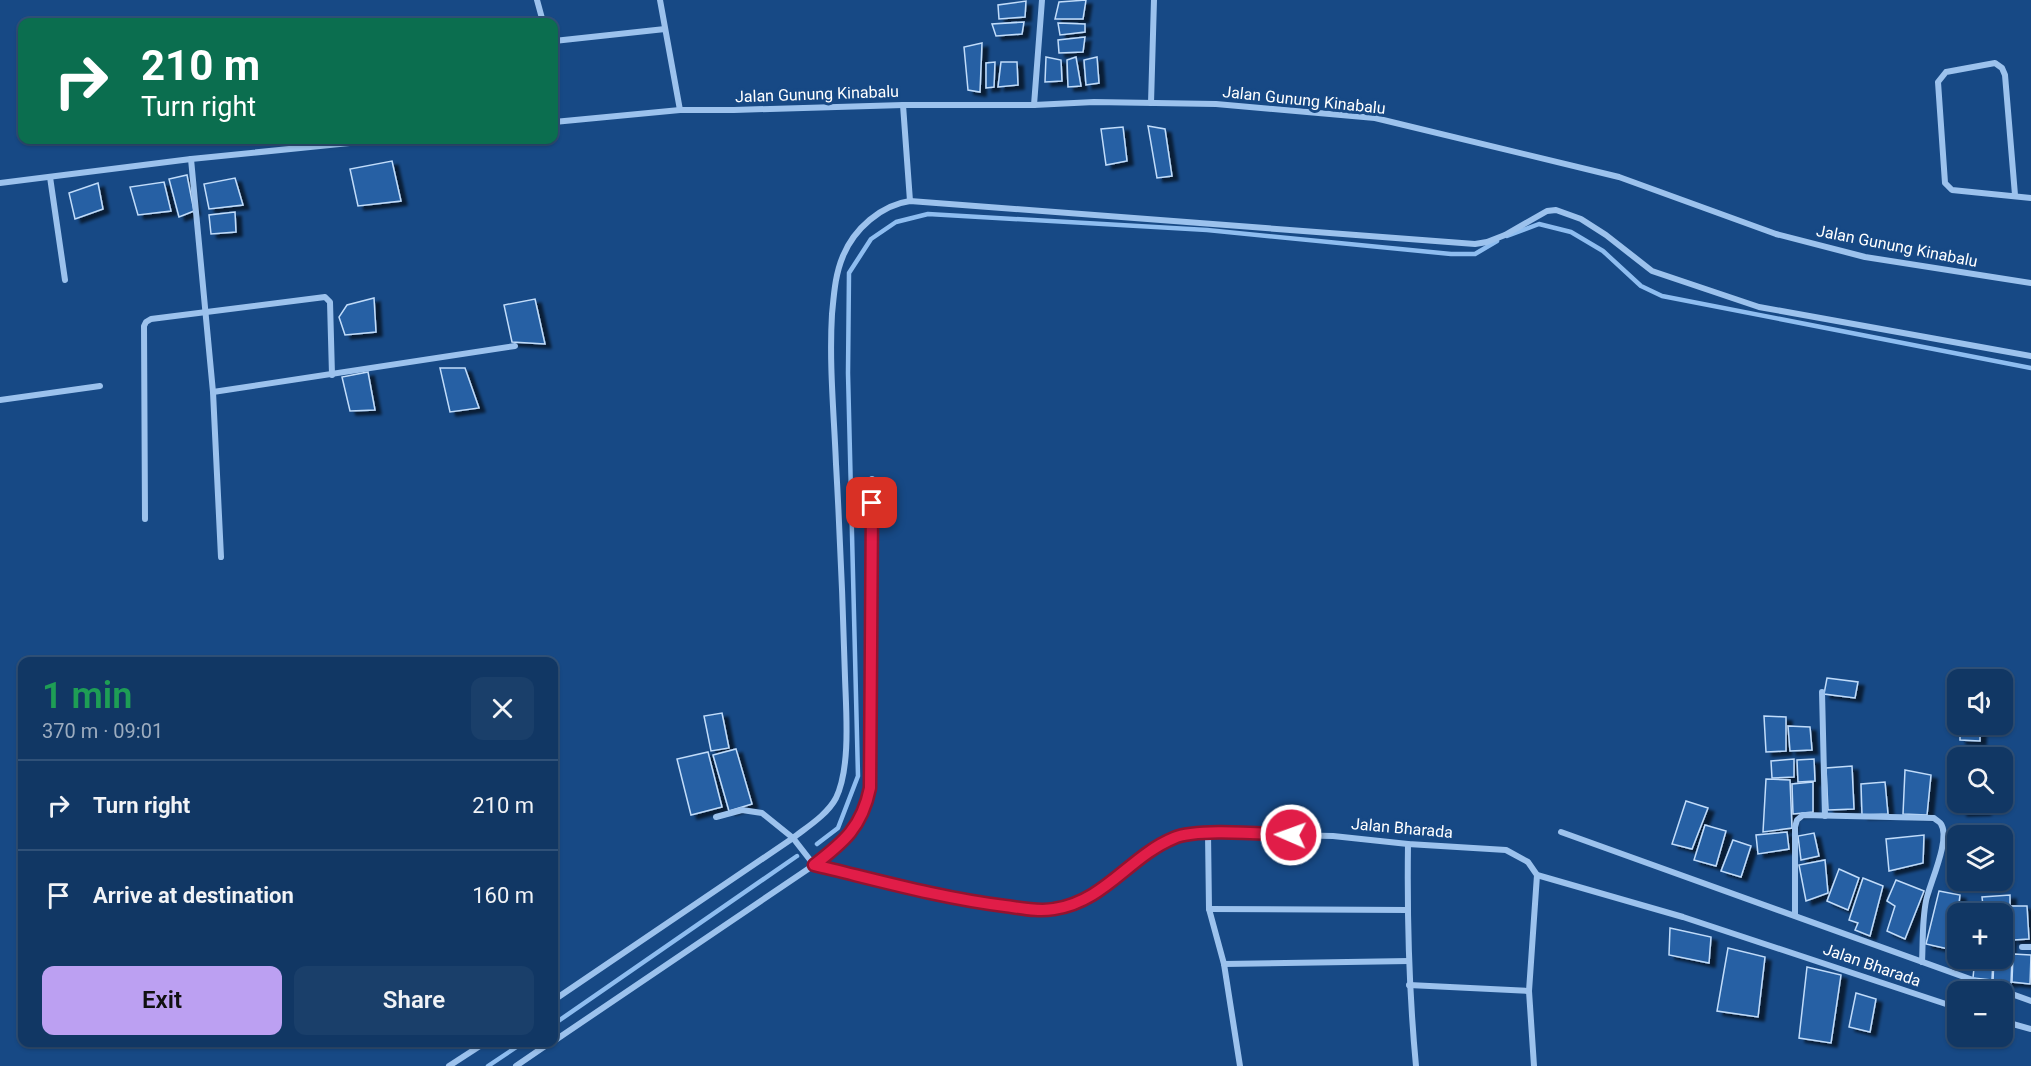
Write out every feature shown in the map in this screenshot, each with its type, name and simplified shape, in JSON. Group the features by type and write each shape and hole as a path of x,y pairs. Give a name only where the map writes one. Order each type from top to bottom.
{"street":[{"path":"537,0 542,18"},
{"path":"660,0 680,110"},
{"path":"1034,105 1042,0"},
{"path":"1151,103 1154,0"},
{"path":"558,41 665,29"},
{"path":"2014,195 2005,75 2002,68 1995,63 1946,72 1938,82 1945,183 1952,190 2031,198"},
{"name":"Jalan Gunung Kinabalu","path":"558,122 680,110 903,105 1034,105 1094,102 1216,104 1375,118 1619,177 1776,234 1865,257 2031,283"},
{"path":"903,105 910,201"},
{"path":"0,183 191,159 339,144"},
{"path":"191,159 213,392 221,557"},
{"path":"50,177 65,280"},
{"path":"558,997 793,838 835,800 846,753 841,555 830,348 834,287 842,257 861,229 885,209 896,204 910,201 1475,244 1505,235 1547,211 1556,210 1581,219 1606,235 1652,271 1759,307 2031,356"},
{"path":"145,519 145,323 151,319 205,314 320,297 328,298 332,375"},
{"path":"213,392 515,346"},
{"path":"0,400 100,386"},
{"path":"558,1038 814,865 843,843 857,823 867,803 870,788 872,479"},
{"path":"1822,692 1825,816"},
{"path":"716,817 742,810 762,813 793,838 814,865"},
{"path":"1796,915 1795,827 1797,820 1803,815 1934,818 1941,823 1943,830 1942,848 1926,901 1922,962"},
{"path":"1561,832 2031,1001"},
{"name":"Jalan Bharada","path":"814,865 970,902 1053,910 1090,898 1166,841 1186,833 1333,836 1408,844 1506,850 1528,862 1537,875 1683,917 1947,1004"},
{"path":"1208,833 1209,909 1224,964 1240,1066"},
{"path":"1408,844 1409,985 1416,1066"},
{"path":"1534,1066 1529,991 1537,875"},
{"path":"1209,909 1407,910"},
{"path":"2022,947 2031,947"},
{"path":"1224,964 1409,961"},
{"path":"1409,985 1529,991"},
{"path":"2013,1024 2031,1029"},
{"path":"449,1066 478,1047"},
{"path":"516,1066 544,1047"}],"building":[{"path":"1086,0 1083,19 1055,19 1059,2"},
{"path":"1026,1 1025,17 999,19 998,5"},
{"path":"1024,22 1022,34 996,36 992,24"},
{"path":"1058,23 1085,24 1085,32 1060,35"},
{"path":"1085,37 1083,52 1059,53 1058,40"},
{"path":"982,43 980,92 968,90 964,47"},
{"path":"1046,57 1061,60 1062,81 1045,82"},
{"path":"1076,57 1081,86 1068,87 1067,60"},
{"path":"1097,57 1099,83 1086,85 1084,60"},
{"path":"995,62 994,87 986,88 986,63"},
{"path":"1001,62 1017,62 1018,85 998,87"},
{"path":"1148,126 1165,129 1172,176 1157,178"},
{"path":"1123,127 1127,161 1106,165 1101,129"},
{"path":"392,161 401,201 358,206 350,169"},
{"path":"187,175 194,211 179,217 169,179"},
{"path":"235,178 243,205 209,209 204,184"},
{"path":"164,182 171,211 138,215 130,187"},
{"path":"98,183 103,209 75,219 69,193"},
{"path":"235,212 236,232 211,234 209,215"},
{"path":"374,298 376,332 345,335 339,317 347,305"},
{"path":"535,299 545,344 512,342 504,305"},
{"path":"440,368 465,368 479,408 450,412"},
{"path":"368,372 375,410 350,411 342,377"},
{"path":"1827,678 1858,682 1855,698 1824,694"},
{"path":"722,713 729,748 711,751 704,716"},
{"path":"1764,716 1786,717 1786,751 1766,752"},
{"path":"1788,726 1810,727 1812,750 1790,751"},
{"path":"1960,735 1980,735 1980,741 1960,740"},
{"path":"736,749 752,804 729,811 713,755"},
{"path":"708,752 722,807 691,815 677,759"},
{"path":"1794,759 1794,777 1772,778 1771,761"},
{"path":"1814,759 1815,781 1798,782 1797,760"},
{"path":"1852,766 1854,809 1828,810 1826,768"},
{"path":"1905,770 1931,775 1927,815 1903,814"},
{"path":"1766,779 1790,780 1792,828 1763,832"},
{"path":"1813,782 1813,812 1793,814 1792,784"},
{"path":"1885,782 1888,814 1862,815 1861,784"},
{"path":"1686,801 1708,808 1692,849 1672,844"},
{"path":"1705,825 1726,831 1716,866 1694,860"},
{"path":"1787,832 1789,849 1758,854 1756,835"},
{"path":"1814,833 1819,856 1801,860 1798,836"},
{"path":"1924,835 1923,863 1889,871 1886,839"},
{"path":"1733,840 1751,846 1741,877 1721,871"},
{"path":"1825,860 1828,893 1806,901 1799,865"},
{"path":"1839,869 1859,878 1848,910 1827,901"},
{"path":"1863,878 1883,886 1870,936 1855,930 1858,923 1849,920"},
{"path":"1896,880 1924,891 1905,939 1887,931 1895,906 1887,901"},
{"path":"1939,891 1960,895 1959,903 1947,903 1947,949 1926,944"},
{"path":"2010,895 2010,903 1983,903 1982,897"},
{"path":"2013,906 2027,906 2029,939 2013,940"},
{"path":"1670,928 1711,937 1709,963 1669,955"},
{"path":"1728,948 1765,957 1758,1017 1717,1011"},
{"path":"2013,954 2031,955 2030,984 2012,981"},
{"path":"1807,967 1841,975 1831,1043 1799,1038"},
{"path":"1974,969 1992,969 1992,980 1973,978"},
{"path":"1994,969 2012,969 2011,981 1993,981"},
{"path":"1856,993 1876,999 1870,1032 1849,1027"}],"waterway":[{"path":"817,844 838,828 858,776 848,373 849,273 871,239 896,222 928,214 1207,230 1451,254 1475,254 1497,241"},
{"path":"1507,236 1539,224 1571,232 1603,251 1641,286 1662,296 2031,368"},
{"path":"558,1021 797,856"},
{"path":"488,1066 516,1047"}],"route":[{"path":"872,503 870,788 867,803 843,843 814,865 970,902 1053,910 1090,898 1152,850 1186,833 1291,835"}]}
